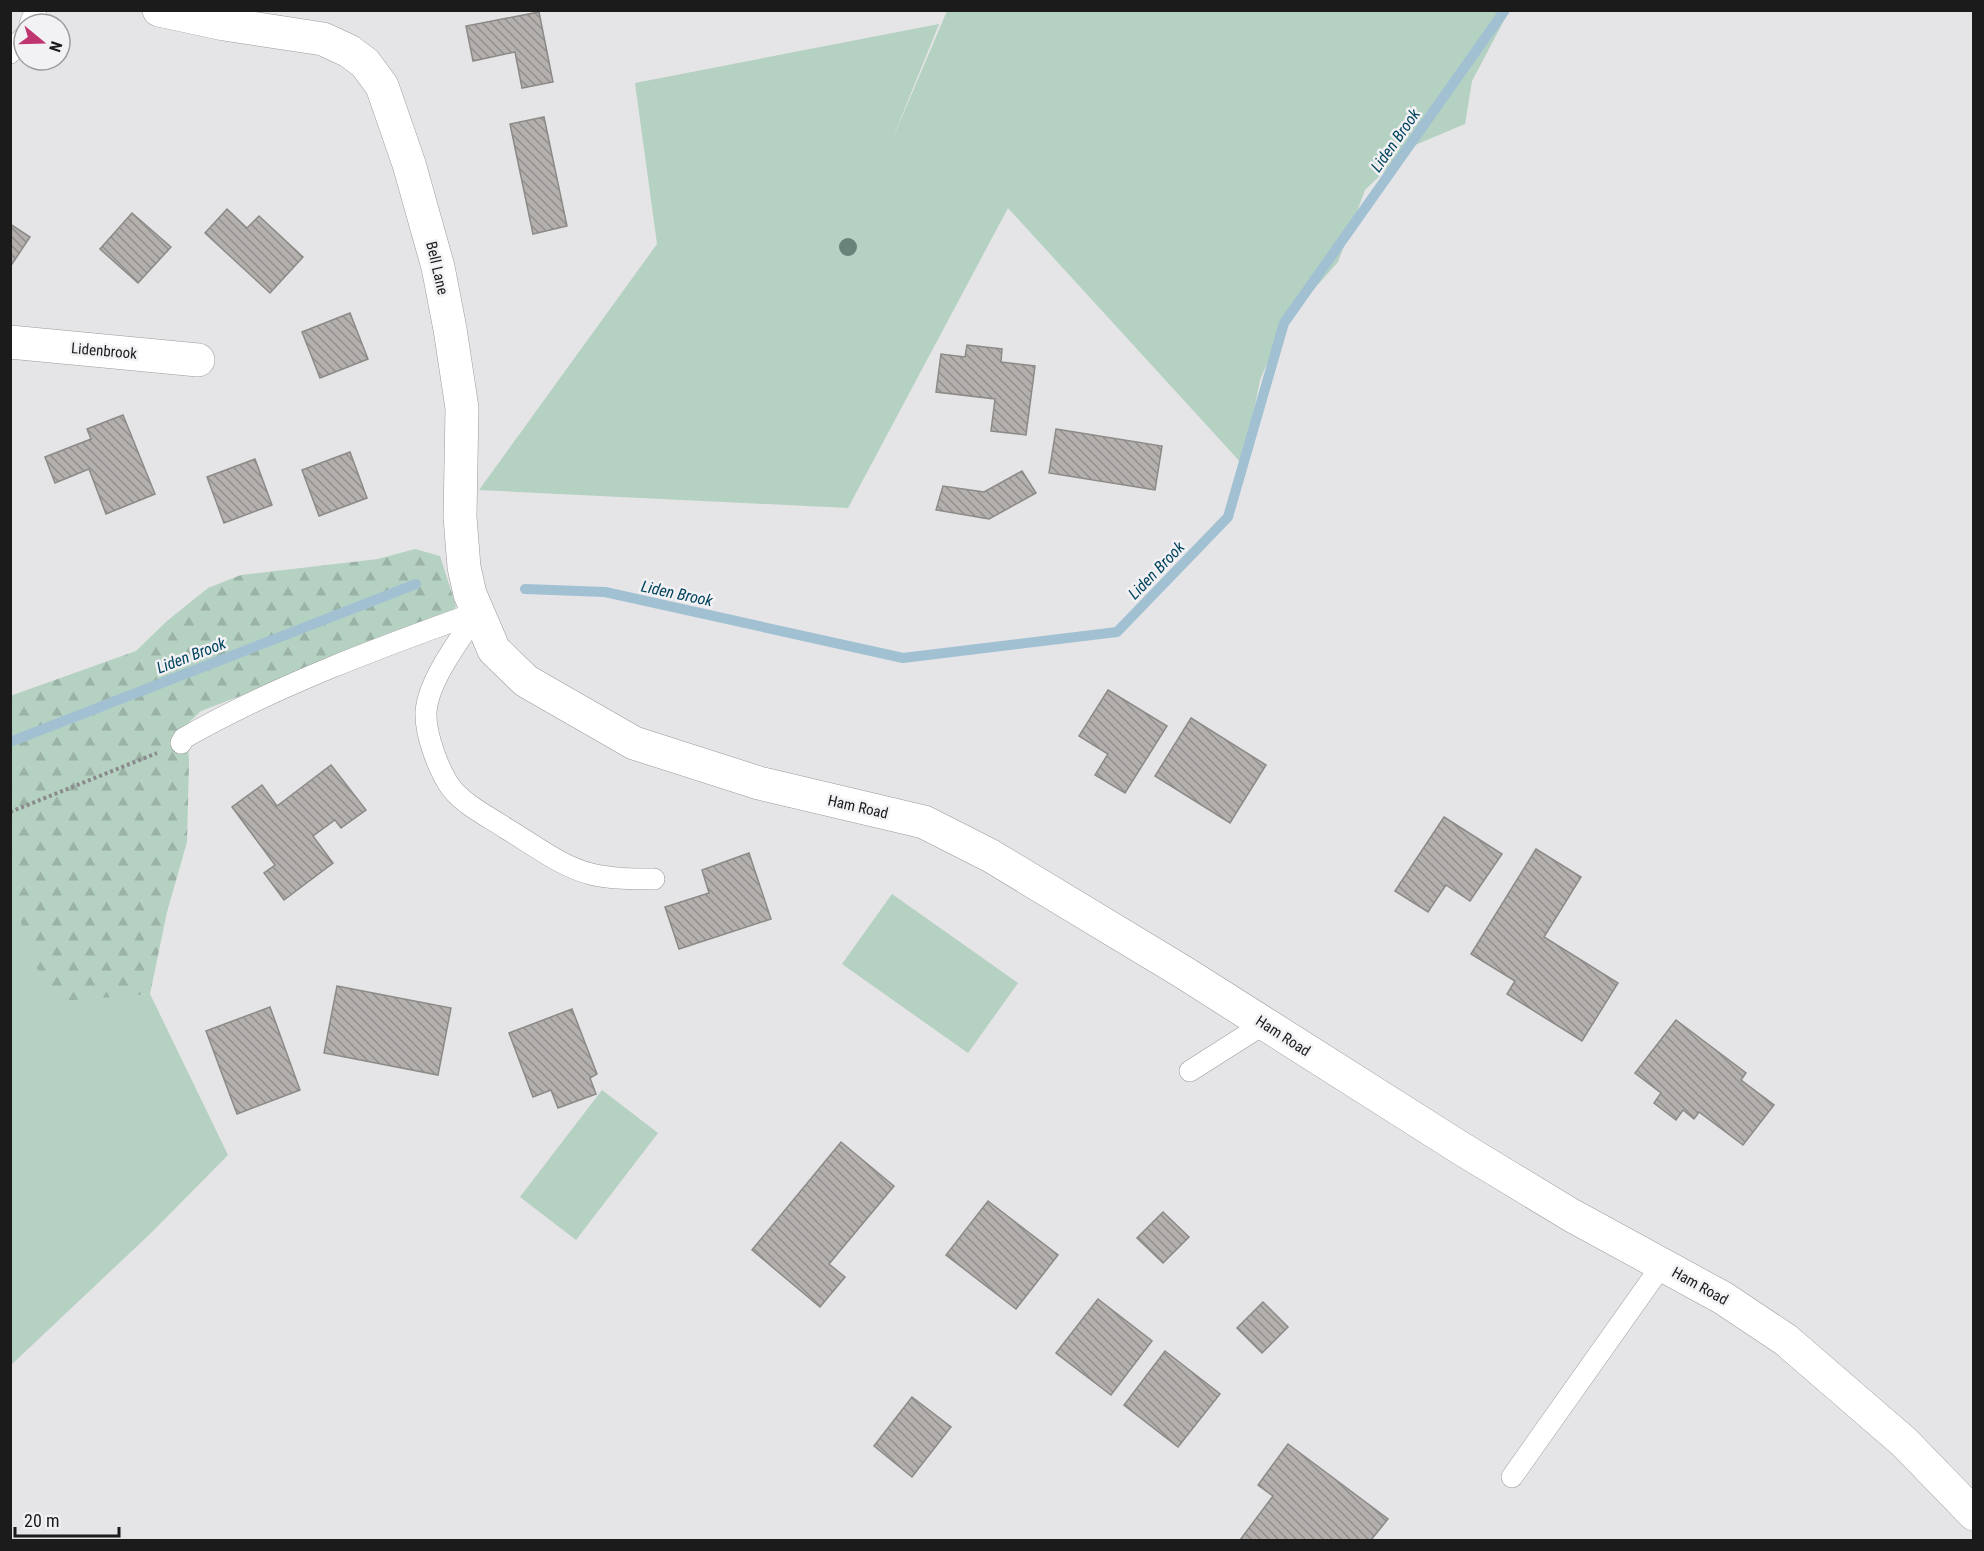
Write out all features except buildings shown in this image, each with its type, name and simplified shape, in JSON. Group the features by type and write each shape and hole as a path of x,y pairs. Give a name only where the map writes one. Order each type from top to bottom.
{"street":[{"name":"Bell Lane","path":"159,10 204,20 323,39 349,51 365,63 382,86 413,176 438,267 450,329 462,408 460,517 464,567 470,594 494,650 525,681"},
{"name":"Lidenbrook","path":"10,342 198,360"},
{"name":"Ham Road","path":"525,681 634,743 759,783 924,822 1001,862 1183,972 1491,1167 1571,1215 1723,1298 1786,1340 1904,1442 1974,1514"}],"lane":[{"path":"181,743 184,738 232,711 391,643 478,612"},
{"path":"478,612 439,674 430,695 426,713 435,756 450,787 475,809 565,865 617,880 654,879"},
{"path":"1190,1071 1264,1024"},
{"path":"1512,1477 1662,1265"}],"path":[{"path":"10,812 129,766 181,743"}],"green space":[{"path":"947,11 1509,11 1472,81 1465,124 1408,148 1365,190 1338,262 1284,323 1260,380 1243,465 1008,208 848,508 479,490 657,244 635,83 939,24 890,145"},
{"path":"415,549 440,556 456,606 451,614 201,711 187,724 189,762 187,842 167,912 150,994 49,1002 13,901 11,901 10,696 136,651 167,621 208,588 241,575 378,559"},
{"path":"892,894 1018,983 968,1053 842,964"},
{"path":"13,900 49,1001 150,994 228,1155 151,1233 11,1365 10,901"},
{"path":"602,1090 658,1133 576,1240 520,1197"}],"waterway":[{"name":"Liden Brook","path":"525,589 605,592 903,658 1117,632 1228,517 1284,323 1505,10"},
{"name":"Liden Brook","path":"10,742 416,584"}]}
